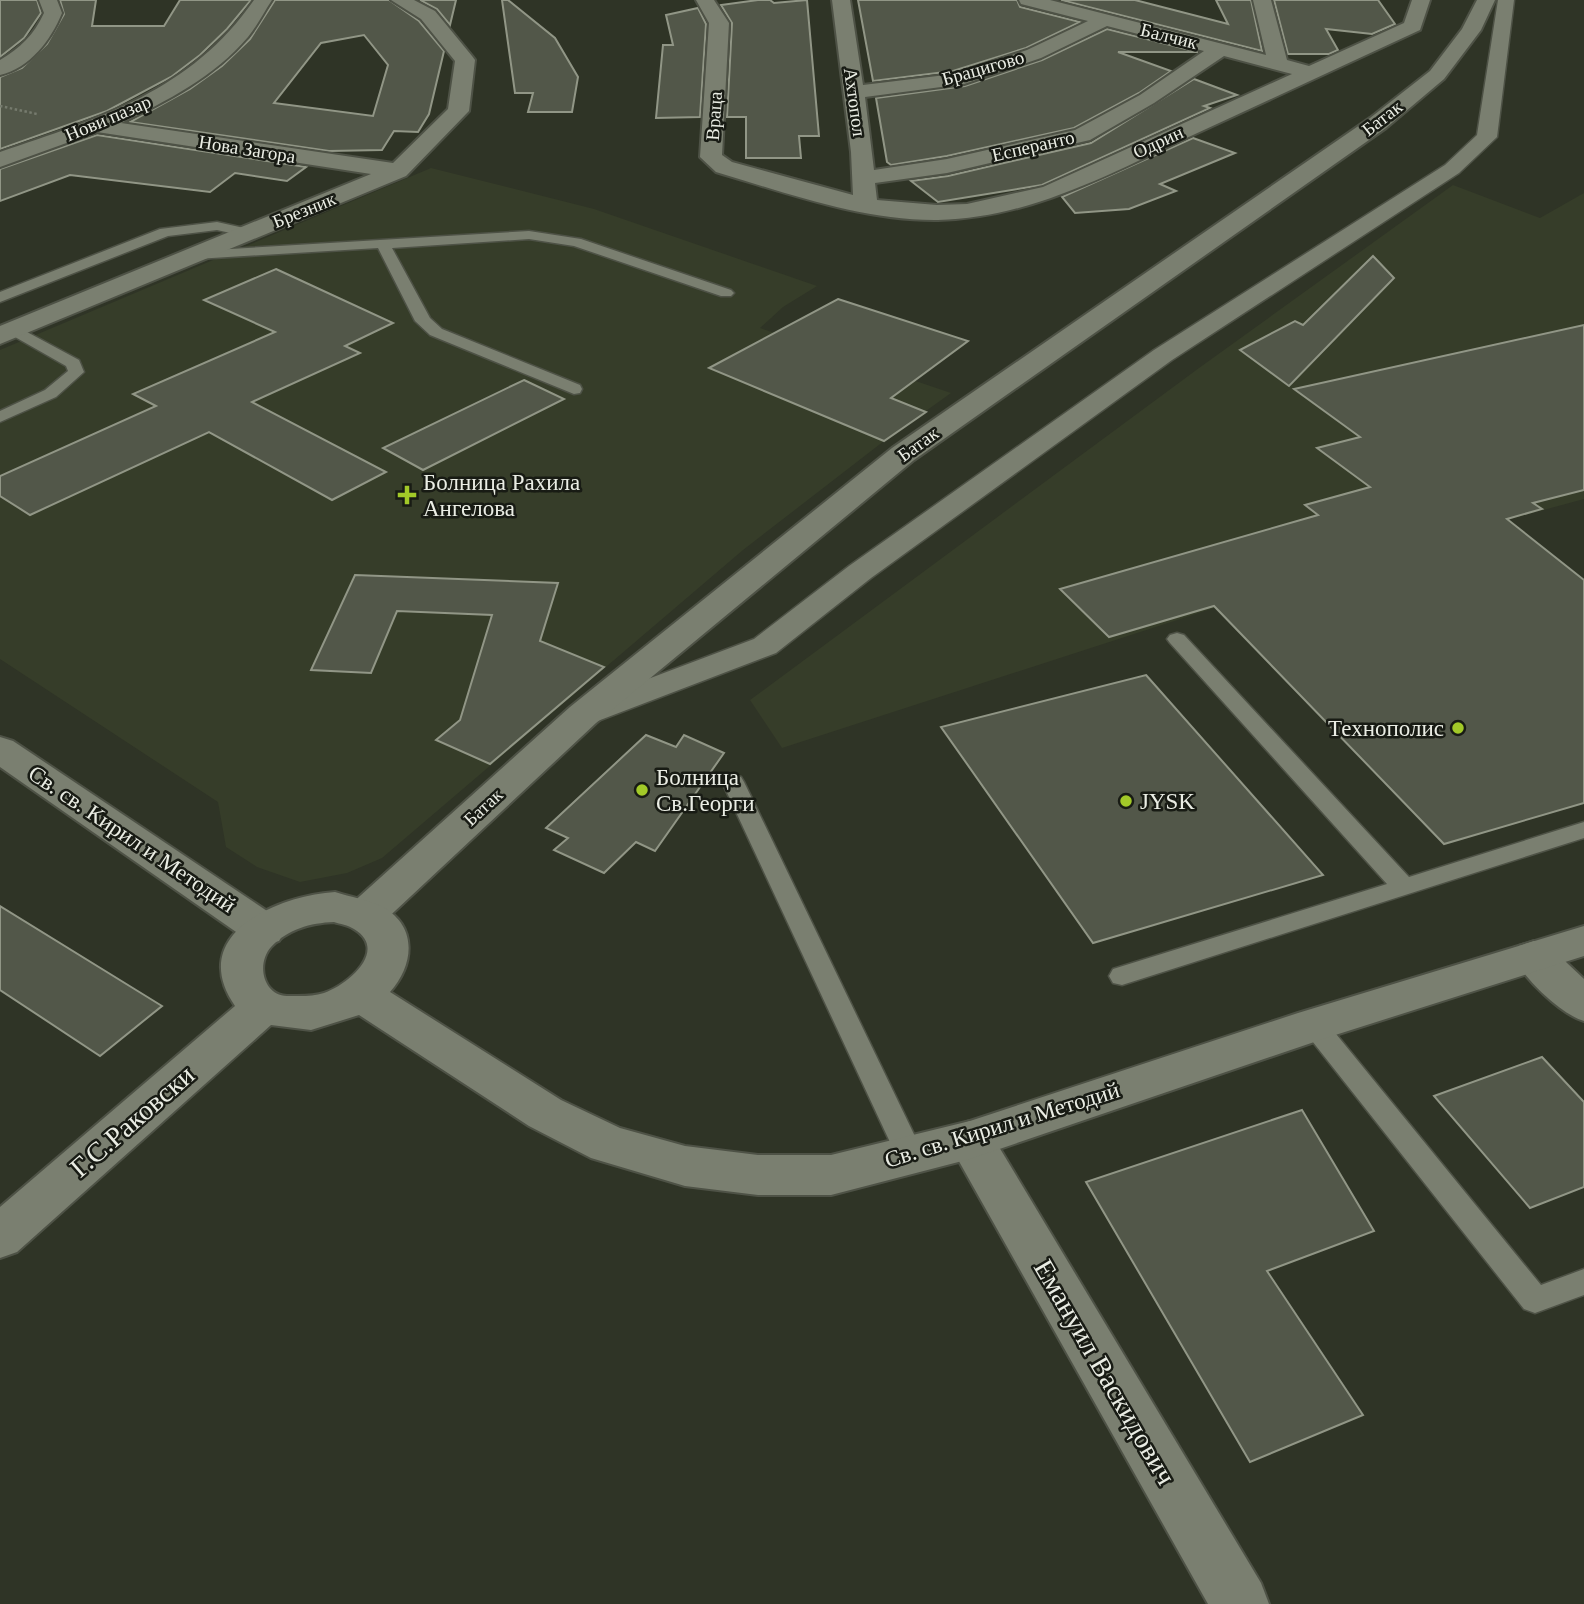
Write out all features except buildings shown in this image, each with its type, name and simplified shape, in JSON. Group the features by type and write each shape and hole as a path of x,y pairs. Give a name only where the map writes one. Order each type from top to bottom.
{"street":[{"path":"0,69 21,57 44,35 53,13 48,0"},
{"name":"Нови пазар","path":"0,160 147,105 222,54 256,14 263,0"},
{"name":"Брезник","path":"7,333 398,172 458,111 466,60 428,15 400,0"},
{"name":"Враца","path":"705,0 719,23 711,157 724,167 865,204"},
{"name":"Ахтопол","path":"841,0 854,92 865,204"},
{"name":"Балчик","path":"1028,0 1071,5 1105,20 1309,72"},
{"path":"1262,0 1278,64"},
{"name":"Одрин","path":"865,204 965,212 1013,204 1051,192 1413,26 1421,0"},
{"name":"Батак","path":"365,915 583,715 903,454 1378,123 1437,75 1471,30 1486,0"},
{"path":"583,715 765,646 860,572 1163,355 1452,169 1487,137 1506,0"},
{"name":"Брацигово","path":"854,92 957,80 1034,54 1105,20"},
{"name":"Есперанто","path":"864,178 947,166 1082,135 1147,99 1222,49"},
{"name":"Нова Загора","path":"96,126 398,172"},
{"name":"Св. св. Кирил и Методий","path":"0,749 264,930"},
{"path":"335,907 365,915 374,919 385,933 390,949 386,968 361,995 330,1010 304,1015 279,1012 264,1006 246,992 240,976 242,958 251,941 264,930 289,915 312,908 335,907"},
{"name":"Св. св. Кирил и Методий","path":"361,995 545,1113 608,1144 685,1166 758,1175 831,1175 970,1140 1314,1025 1584,942"},
{"path":"1534,957 1584,1005"},
{"name":"Г.С.Раковски","path":"0,1237 264,1006"},
{"name":"Емануил Васкидович","path":"970,1140 1240,1604"}],"lane":[{"path":"0,297 165,232 217,226 248,233"},
{"path":"196,255 508,235 553,237 576,242 726,293"},
{"path":"383,243 423,321 436,332 574,389"},
{"path":"0,417 49,396 66,384 76,372 73,363 7,333"},
{"path":"1177,639 1404,887"},
{"path":"733,782 911,1155"},
{"path":"1122,976 1584,830"},
{"path":"1314,1025 1535,1300 1584,1282"}],"shaded area":[{"name":"Болница Рахила Ангелова","path":"431,168 594,209 817,286 783,307 760,328 951,393 743,550 382,858 347,873 300,882 257,867 226,847 218,802 0,659 0,350"},
{"path":"1453,185 1540,218 1584,193 1584,499 1378,555 782,748 750,700 1199,368"}],"place":[{"name":"Болница Рахила Ангелова","path":"407,495"},
{"name":"Технополис","path":"1458,728"},
{"name":"Болница Св.Георги","path":"642,790"},
{"name":"JYSK","path":"1126,801"}]}
